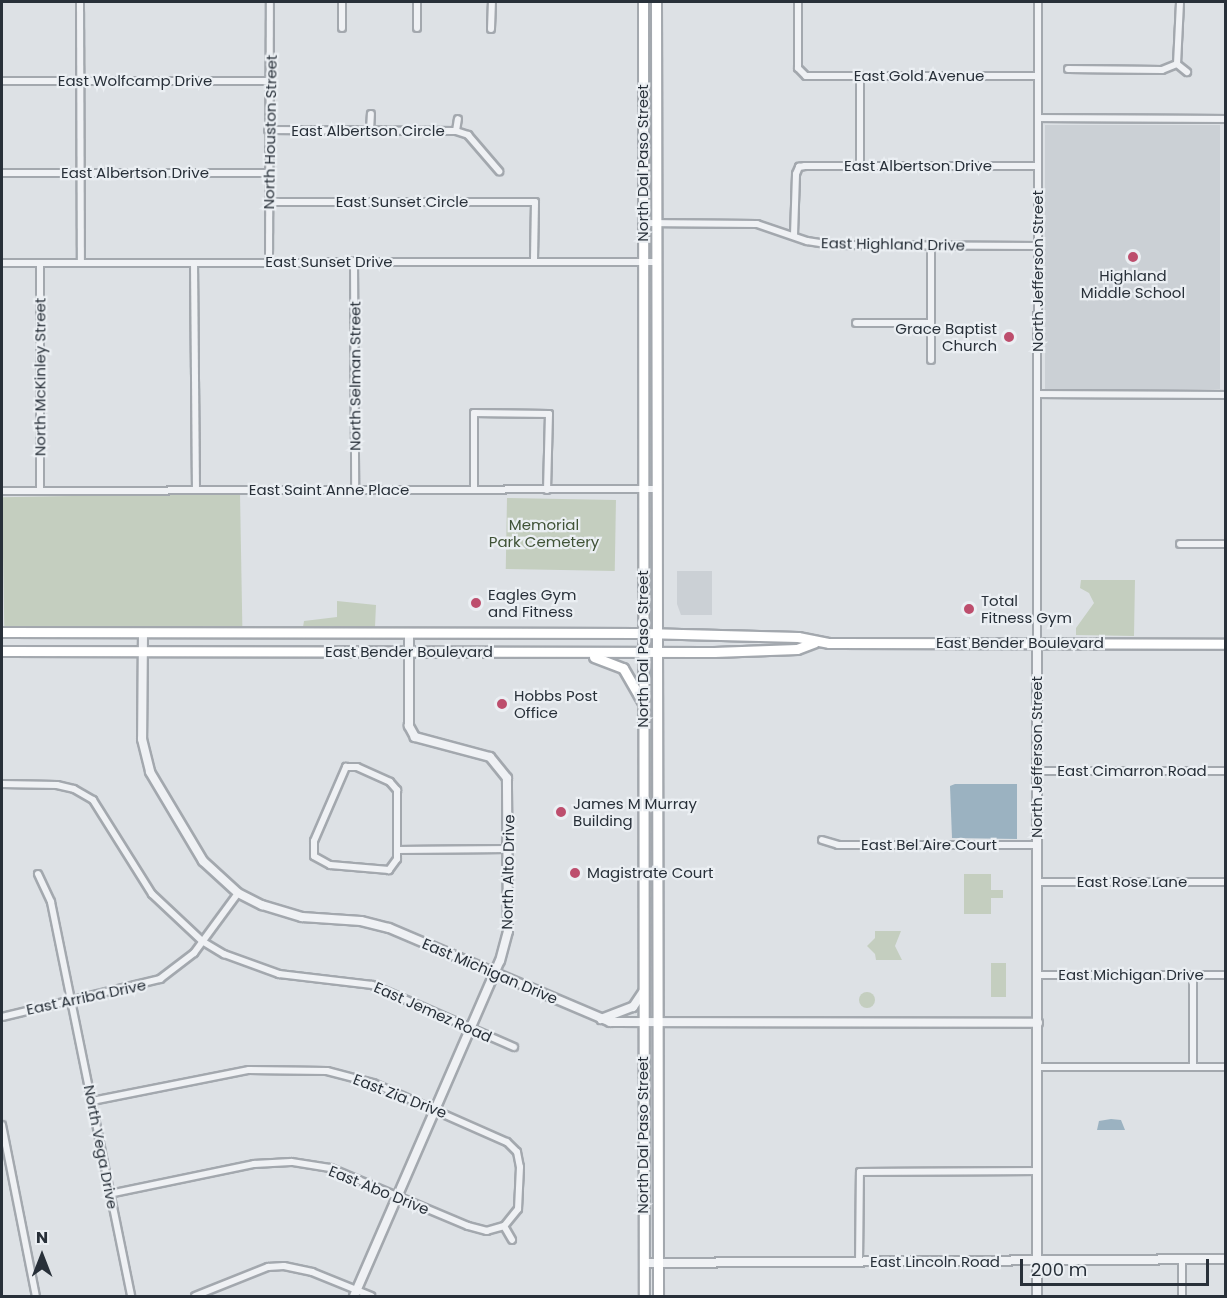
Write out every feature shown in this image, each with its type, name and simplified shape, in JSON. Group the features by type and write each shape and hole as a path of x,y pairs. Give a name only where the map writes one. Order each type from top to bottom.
{"main road":[{"name":"North Dal Paso Street","path":"644,2 644,1296"},
{"name":"North Dal Paso Street","path":"656,2 658,1296"},
{"name":"East Bender Boulevard","path":"2,632 657,633 798,637 815,642 1226,644"},
{"path":"532,653 536,633"},
{"name":"East Bender Boulevard","path":"2,651 657,652 797,649 815,642"},
{"path":"584,652 623,668 643,704"}],"street":[{"path":"80,2 81,263"},
{"name":"North Houston Street","path":"268,262 270,2"},
{"path":"342,2 342,28"},
{"path":"417,2 417,28"},
{"path":"491,29 492,2"},
{"name":"East Gold Avenue","path":"798,2 801,73 860,76 1038,76"},
{"name":"North Jefferson Street","path":"1037,1296 1038,2"},
{"path":"1177,64 1180,2"},
{"path":"1068,69 1162,70 1177,64"},
{"path":"1177,64 1187,72"},
{"path":"860,76 860,166"},
{"name":"East Wolfcamp Drive","path":"2,81 269,81"},
{"path":"370,131 371,114"},
{"path":"1038,118 1226,119"},
{"name":"East Albertson Circle","path":"268,130 456,131 458,119"},
{"path":"456,131 468,135 499,171"},
{"name":"East Albertson Drive","path":"794,235 799,167 1038,166"},
{"name":"East Albertson Drive","path":"2,173 269,174"},
{"name":"East Sunset Circle","path":"269,202 535,202 534,262"},
{"name":"East Highland Drive","path":"644,223 757,224 833,245 1038,246"},
{"path":"930,360 931,246"},
{"name":"North Selman Street","path":"354,261 355,490"},
{"name":"East Sunset Drive","path":"2,263 656,262"},
{"name":"North McKinley Street","path":"40,263 40,491"},
{"path":"194,263 196,490"},
{"path":"856,323 930,323"},
{"path":"1038,394 1226,395"},
{"path":"474,489 474,413 549,414 547,490"},
{"name":"East Saint Anne Place","path":"2,491 657,489"},
{"path":"1180,544 1226,544"},
{"name":"East Michigan Drive","path":"143,633 142,739 150,772 195,850 238,893 272,909 302,917 361,921 389,928 602,1019 644,1024 1038,1023"},
{"name":"North Alto Drive","path":"356,1293 434,1108 495,973 508,931 509,789 501,768 477,751 423,742 412,732 409,633"},
{"path":"346,766 382,778 397,790 397,850 397,859 389,870 330,865 314,856 314,841 346,766"},
{"name":"East Cimarron Road","path":"1038,771 1226,771"},
{"name":"East Jemez Road","path":"2,784 57,785 74,789 93,800 152,894 202,941 262,970 372,985 514,1047"},
{"name":"East Bel Aire Court","path":"822,840 838,845 1037,845"},
{"path":"397,850 509,849"},
{"name":"North Vega Drive","path":"38,874 51,902 131,1296"},
{"name":"East Rose Lane","path":"1038,882 1226,882"},
{"name":"East Arriba Drive","path":"2,1017 72,998 160,979 181,966 238,893"},
{"name":"East Michigan Drive","path":"1038,975 1226,975"},
{"path":"1193,975 1193,1066"},
{"path":"602,1019 633,1007 644,992"},
{"path":"1038,1067 1226,1067"},
{"name":"East Zia Drive","path":"92,1101 236,1072 289,1068 356,1077 434,1108 513,1146 519,1158 521,1191 518,1209 504,1226"},
{"path":"2,1125 36,1296"},
{"name":"East Abo Drive","path":"109,1194 254,1164 291,1162 330,1168 478,1229 504,1226"},
{"path":"859,1263 860,1172 1038,1171"},
{"path":"504,1226 512,1240"},
{"name":"East Lincoln Road","path":"644,1263 1182,1262 1226,1258"},
{"path":"1182,1262 1182,1296"},
{"path":"195,1296 276,1266 301,1268 356,1293 371,1296"}],"shaded area":[{"name":"Highland Middle School","path":"1045,125 1220,125 1220,389 1045,389"},
{"path":"677,571 712,571 712,615 681,615 677,604"}],"green space":[{"path":"240,493 242,628 4,632 2,497"},
{"name":"Memorial Park Cemetery","path":"507,498 616,500 615,571 506,569"},
{"path":"1081,580 1135,580 1134,636 1076,635 1076,628 1094,603 1089,593 1080,588"},
{"path":"337,601 376,605 375,627 303,627 304,621 337,617"},
{"path":"964,874 991,874 991,890 1003,890 1003,898 991,898 991,914 964,914"},
{"path":"875,931 901,931 895,946 902,960 876,960 875,954 867,946 875,938"},
{"path":"991,963 1006,963 1006,997 991,997"},
{"path":"867,992 873,994 875,1000 873,1006 867,1008 861,1006 859,1000 861,994"}],"water":[{"path":"955,784 1017,784 1017,839 952,838 950,786"},
{"path":"1121,1120 1125,1130 1097,1130 1099,1121"}],"place":[{"name":"Highland Middle School","path":"1133,257"},
{"name":"Grace Baptist Church","path":"1009,337"},
{"name":"Eagles Gym and Fitness","path":"476,603"},
{"name":"Total Fitness Gym","path":"969,609"},
{"name":"Hobbs Post Office","path":"502,704"},
{"name":"James M Murray Building","path":"561,812"},
{"name":"Magistrate Court","path":"575,873"}]}
